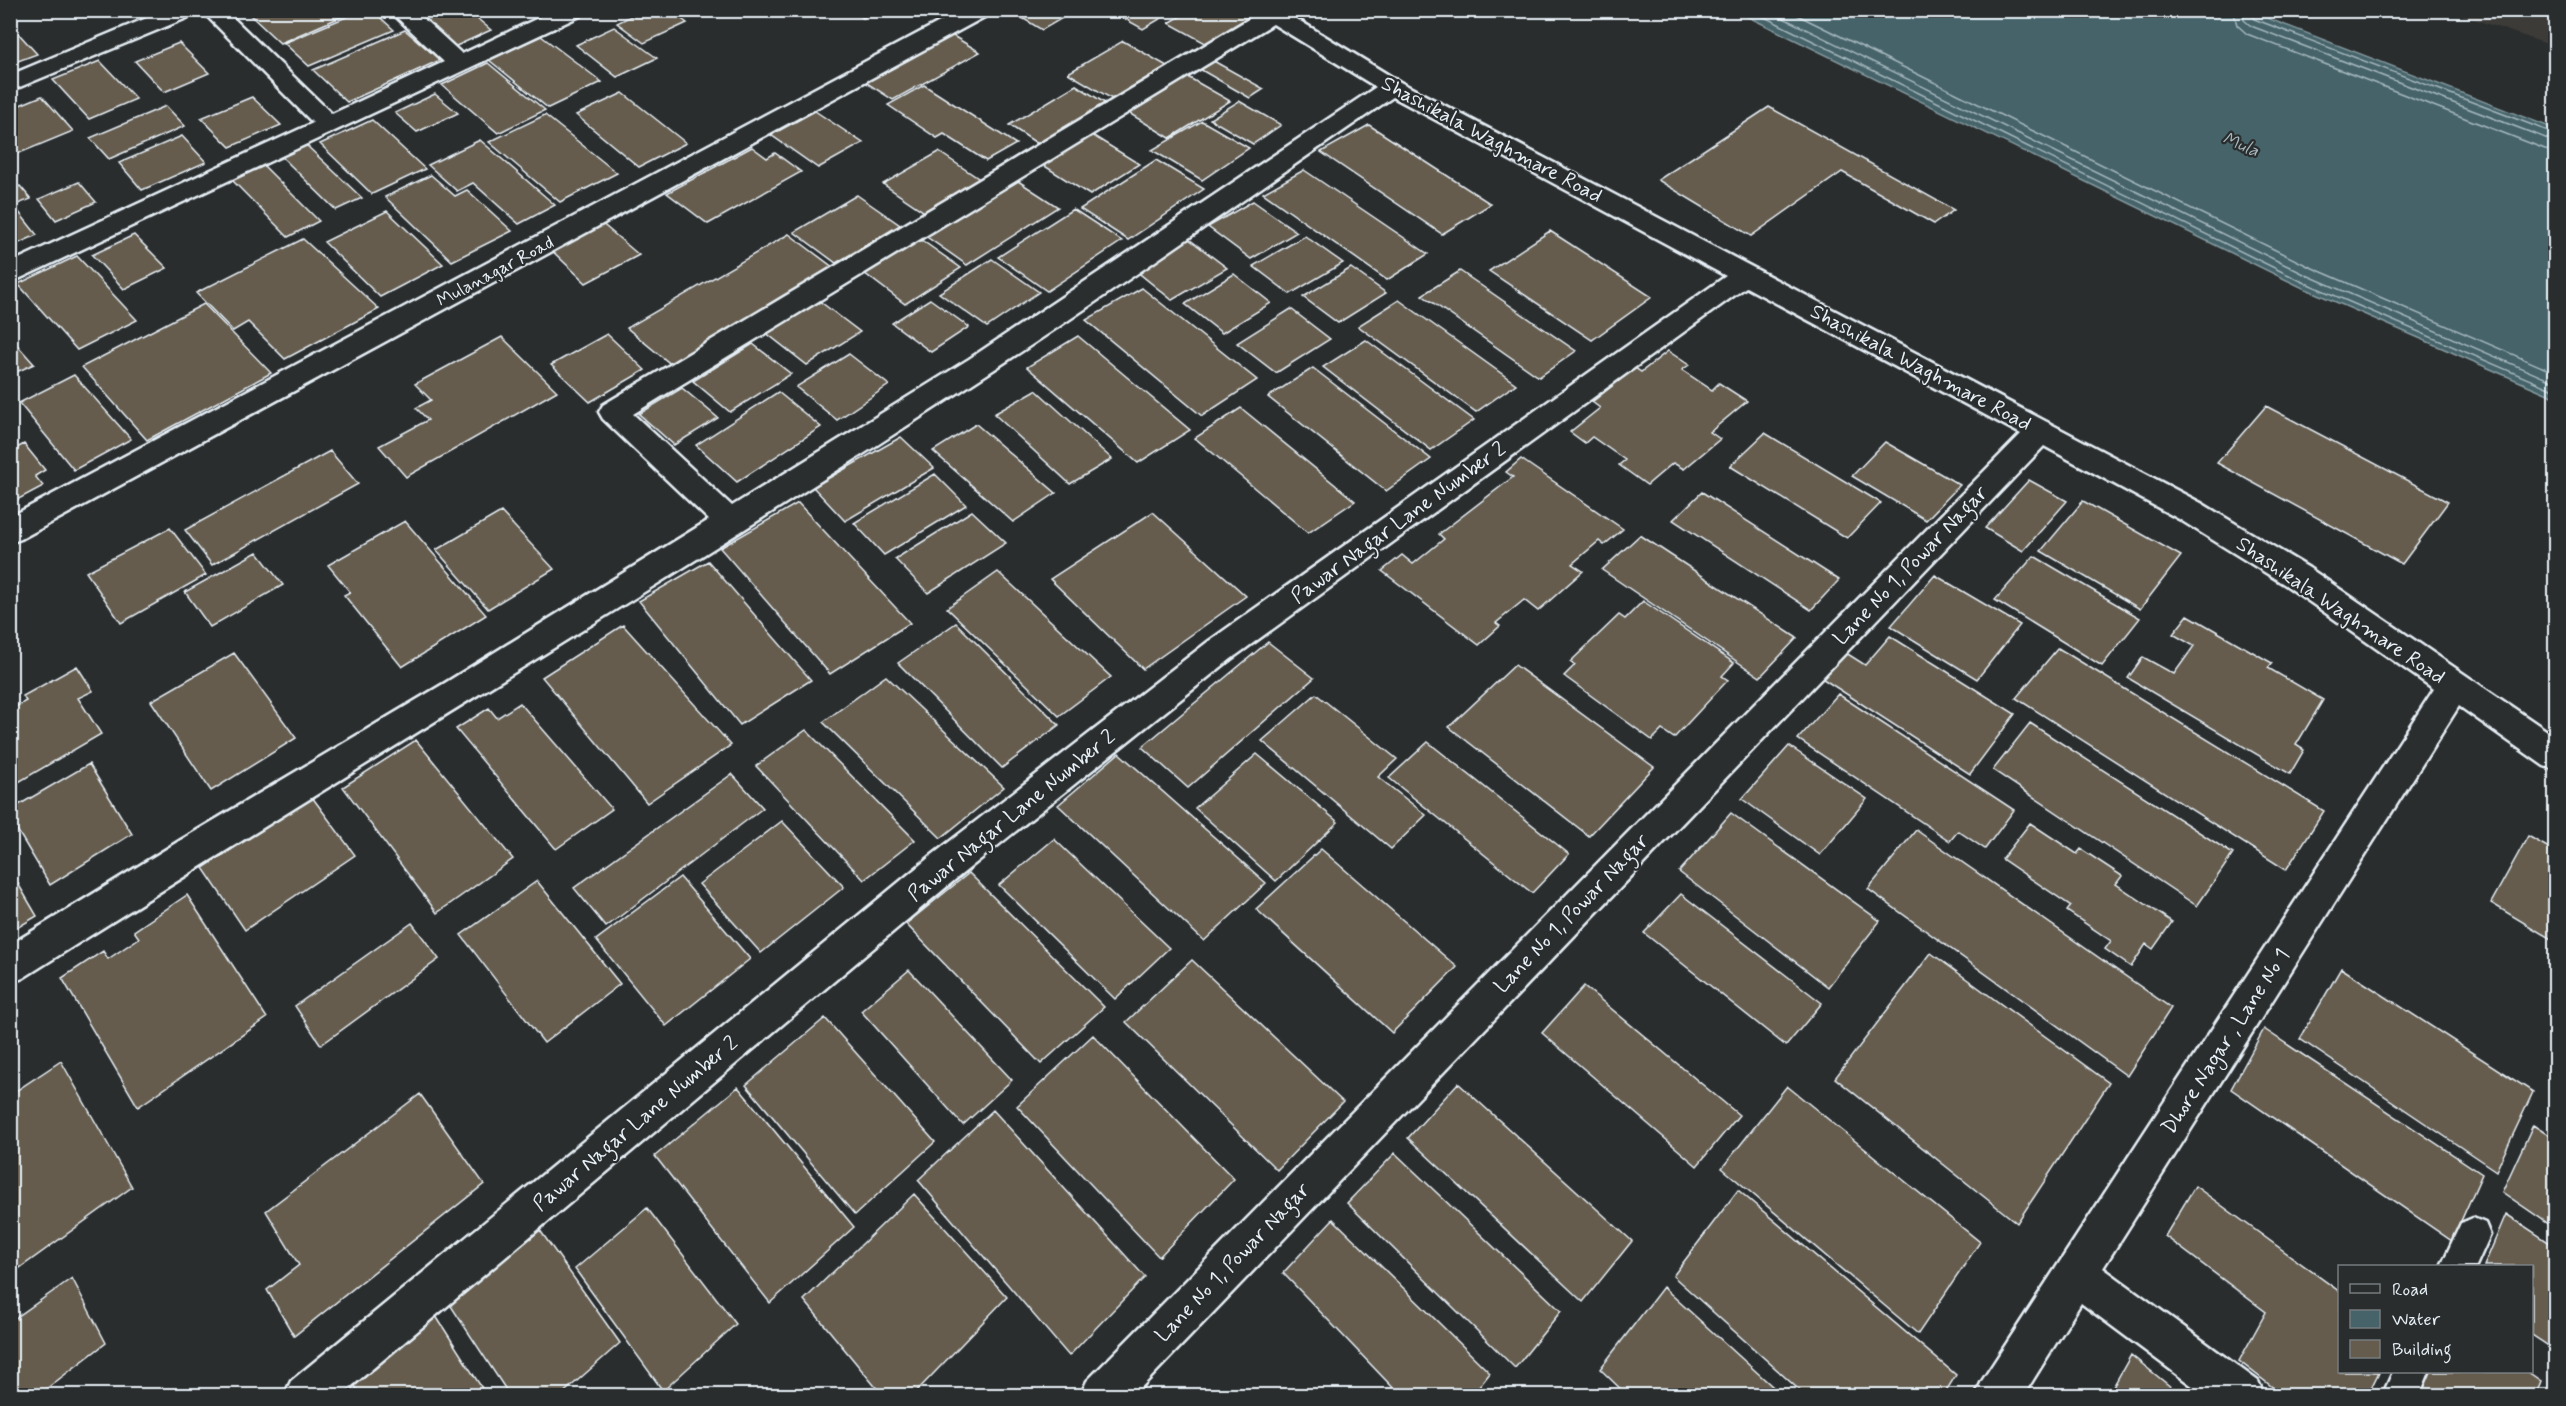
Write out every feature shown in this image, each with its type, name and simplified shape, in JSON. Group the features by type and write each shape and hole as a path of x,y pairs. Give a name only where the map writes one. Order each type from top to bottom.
{"street":[{"path":"10,84 186,10"},
{"path":"212,10 329,125"},
{"path":"400,10 460,64"},
{"path":"10,274 574,10"},
{"name":"Mulanagar Road","path":"10,531 980,10"},
{"path":"730,522 613,412 1270,12"},
{"name":"Shashikala Waghmare Road","path":"1270,12 1392,87 2190,511 2298,577 2556,756"},
{"path":"10,966 193,851 457,693 979,366 1392,87"},
{"name":"Pawar Nagar Lane Number 2","path":"306,1395 944,867 1210,657 1746,274"},
{"name":"Lane No 1, Powar Nagar","path":"1102,1395 2041,431"},
{"name":"Dhore Nagar , Lane No 1","path":"1997,1395 2454,686"},
{"path":"2075,1274 2243,1395"}],"lane":[{"path":"2458,1265 2473,1235"},
{"path":"2400,1395 2410,1373"}],"shaded area":[{"path":"2450,11 2555,11 2555,46 2544,43"}],"water":[{"name":"Mula","path":"1736,11 2249,11 2555,129 2555,397 2299,286"}],"building":[{"path":"260,10 357,10 280,43 250,15"},
{"path":"363,10 372,10 394,30 309,66 284,43"},
{"path":"411,10 467,10 491,30 454,47"},
{"path":"643,10 670,10 687,23 644,43 617,23"},
{"path":"852,10 877,10 863,18"},
{"path":"1009,10 1076,10 1042,30"},
{"path":"1109,10 1175,10 1143,29"},
{"path":"1191,10 1236,10 1250,18 1207,44 1169,23"},
{"path":"10,24 37,54 10,64"},
{"path":"614,27 657,58 617,77 576,45"},
{"path":"405,30 440,60 347,102 313,70"},
{"path":"948,33 980,52 893,100 862,80"},
{"path":"541,36 602,82 548,108 489,60"},
{"path":"1123,41 1167,66 1112,99 1068,73"},
{"path":"179,43 209,73 164,92 135,61"},
{"path":"1210,59 1264,89 1250,98 1196,67"},
{"path":"100,61 136,99 89,119 53,80"},
{"path":"488,63 545,110 498,133 442,85"},
{"path":"1186,76 1230,101 1170,138 1127,112"},
{"path":"924,85 1016,144 986,161 944,134 937,138 888,105"},
{"path":"1076,85 1105,103 1038,144 1009,125"},
{"path":"623,93 686,143 639,167 576,115"},
{"path":"435,94 458,113 417,132 395,113"},
{"path":"42,96 73,131 10,157 10,109"},
{"path":"252,97 281,125 230,147 201,118"},
{"path":"1239,101 1281,125 1253,144 1210,119"},
{"path":"166,106 185,126 109,159 90,138"},
{"path":"1769,107 1954,210 1934,224 1842,172 1751,236 1658,180"},
{"path":"815,111 863,143 818,168 771,135"},
{"path":"545,115 617,173 560,202 489,142"},
{"path":"372,120 425,169 372,194 320,144"},
{"path":"1202,121 1249,148 1202,180 1152,150"},
{"path":"1369,125 1491,204 1442,234 1321,152"},
{"path":"1092,135 1139,164 1090,195 1043,165"},
{"path":"182,136 206,162 142,190 119,163"},
{"path":"480,140 555,205 519,224 473,183 457,191 428,165"},
{"path":"304,143 362,198 336,210 279,154"},
{"path":"752,147 767,158 775,153 801,172 708,224 667,193"},
{"path":"939,152 981,180 926,213 883,184"},
{"path":"1156,160 1204,189 1128,240 1080,209"},
{"path":"264,166 319,221 288,237 232,180"},
{"path":"1304,170 1428,254 1387,280 1263,193"},
{"path":"431,175 455,196 467,190 512,231 452,261 385,197"},
{"path":"1015,179 1058,207 967,265 924,235"},
{"path":"79,182 96,202 56,220 39,199"},
{"path":"20,186 31,199 10,207 10,190"},
{"path":"857,195 900,225 836,263 794,232"},
{"path":"1253,201 1297,232 1251,259 1208,227"},
{"path":"1073,209 1122,241 1047,291 998,257"},
{"path":"18,211 37,235 10,247 10,214"},
{"path":"387,211 443,264 380,297 324,242"},
{"path":"599,221 639,255 586,283 548,247"},
{"path":"1550,231 1652,297 1592,340 1489,271"},
{"path":"789,234 834,268 673,366 627,328"},
{"path":"134,235 167,268 124,289 92,255"},
{"path":"1305,236 1343,263 1290,294 1253,266"},
{"path":"303,239 379,309 285,359 248,322 233,331 196,293"},
{"path":"920,239 961,268 905,304 864,273"},
{"path":"1189,239 1227,268 1172,300 1135,270"},
{"path":"77,256 137,320 77,350 18,284"},
{"path":"992,259 1039,292 987,327 939,293"},
{"path":"1351,268 1386,293 1338,323 1303,297"},
{"path":"1460,271 1576,351 1539,377 1422,295"},
{"path":"1234,274 1271,303 1222,333 1185,304"},
{"path":"1142,288 1257,380 1202,416 1086,320"},
{"path":"930,299 969,327 931,352 892,323"},
{"path":"818,300 860,332 807,365 765,332"},
{"path":"1399,300 1516,384 1476,412 1358,326"},
{"path":"204,304 271,373 147,440 82,367"},
{"path":"1291,309 1330,339 1276,373 1237,343"},
{"path":"607,334 645,370 590,402 551,365"},
{"path":"1078,336 1190,430 1138,463 1027,367"},
{"path":"10,337 34,364 10,375"},
{"path":"502,337 557,391 406,477 379,446 428,420 416,408 431,400 415,384"},
{"path":"1366,340 1474,420 1431,450 1323,367"},
{"path":"753,344 791,374 730,412 693,381"},
{"path":"1668,351 1689,365 1682,370 1712,390 1719,383 1747,401 1710,432 1720,439 1684,469 1673,463 1647,485 1619,465 1625,460 1592,437 1585,443 1570,432 1600,408 1592,402 1635,368 1641,372"},
{"path":"849,354 889,385 837,420 796,387"},
{"path":"1313,368 1431,459 1386,491 1268,397"},
{"path":"74,375 131,439 74,470 19,403"},
{"path":"682,388 718,418 674,445 639,414"},
{"path":"1036,390 1112,459 1070,484 994,414"},
{"path":"778,392 821,427 737,482 696,445"},
{"path":"2266,406 2448,502 2402,564 2217,463"},
{"path":"1241,408 1355,501 1308,533 1195,438"},
{"path":"976,424 1056,493 1013,522 933,451"},
{"path":"1765,433 1881,503 1847,538 1730,466"},
{"path":"901,437 934,468 845,521 813,487"},
{"path":"10,440 17,448 24,444 45,470 35,476 43,486 15,501 10,499"},
{"path":"1885,442 1960,485 1926,520 1852,476"},
{"path":"330,451 358,484 212,565 185,530"},
{"path":"1521,459 1623,529 1604,545 1599,541 1572,564 1583,571 1538,611 1524,600 1496,623 1500,626 1479,645 1382,571 1402,555 1413,564 1444,539 1439,534 1513,477 1506,472"},
{"path":"935,474 966,505 884,555 854,523"},
{"path":"2029,480 2067,501 2023,551 1985,528"},
{"path":"1702,492 1839,580 1811,610 1673,520"},
{"path":"2083,501 2181,556 2140,609 2041,551"},
{"path":"798,503 910,623 830,674 720,548"},
{"path":"972,511 1006,543 928,593 895,559"},
{"path":"501,512 554,569 488,609 436,550"},
{"path":"1153,512 1246,596 1143,669 1050,579"},
{"path":"405,521 486,615 402,667 344,595 350,592 328,565"},
{"path":"170,528 206,575 121,623 86,572"},
{"path":"1640,535 1797,638 1760,677 1602,570"},
{"path":"257,552 283,585 210,627 185,592"},
{"path":"2034,556 2140,618 2102,666 1995,600"},
{"path":"708,561 811,680 740,725 639,601"},
{"path":"998,572 1111,677 1059,716 947,608"},
{"path":"1935,575 2020,625 1977,679 1891,626"},
{"path":"1643,601 1734,663 1722,676 1728,680 1674,738 1662,730 1652,740 1564,676 1575,665 1570,662 1619,615 1625,619"},
{"path":"2188,615 2272,663 2268,668 2323,700 2296,745 2304,750 2290,774 2128,678 2143,657 2174,674 2194,646 2173,634"},
{"path":"956,623 1059,725 1002,768 898,663"},
{"path":"623,625 731,745 647,803 542,677"},
{"path":"1890,636 2015,714 1970,774 1817,675 1840,649 1865,665"},
{"path":"1268,642 1314,678 1188,788 1142,747"},
{"path":"2058,648 2324,811 2286,870 2016,698"},
{"path":"234,653 296,738 211,791 151,701"},
{"path":"1515,665 1654,767 1589,836 1449,727"},
{"path":"77,666 93,691 78,698 101,734 10,787 10,710 26,701 23,696"},
{"path":"886,676 1004,787 941,838 823,722"},
{"path":"1316,694 1397,759 1378,777 1426,815 1391,849 1262,741"},
{"path":"1838,694 2014,810 1985,849 1958,831 1950,841 1798,739"},
{"path":"520,703 612,809 556,849 456,729 489,708 497,718"},
{"path":"2030,723 2233,854 2197,906 1993,770"},
{"path":"806,730 915,840 864,880 756,766"},
{"path":"416,740 513,859 437,913 343,787"},
{"path":"1428,742 1569,854 1532,893 1389,778"},
{"path":"1789,746 1867,799 1820,855 1742,799"},
{"path":"1119,753 1266,883 1204,941 1058,805"},
{"path":"1257,754 1338,822 1276,881 1195,808"},
{"path":"89,764 132,834 50,885 10,818 10,810"},
{"path":"732,774 763,808 606,927 574,888"},
{"path":"312,797 355,855 245,930 203,868"},
{"path":"1731,813 1880,921 1828,987 1679,872"},
{"path":"782,821 844,887 761,953 699,884"},
{"path":"2030,823 2077,854 2081,849 2122,876 2116,884 2172,922 2153,949 2146,944 2131,967 2105,949 2111,941 2067,911 2071,906 2002,859"},
{"path":"1916,830 2171,1008 2127,1076 1868,889"},
{"path":"2528,836 2556,852 2556,942 2491,903"},
{"path":"1054,839 1169,948 1115,999 999,885"},
{"path":"1321,849 1457,967 1392,1033 1256,909"},
{"path":"10,870 37,916 10,932"},
{"path":"969,873 1104,1007 1041,1064 906,924"},
{"path":"680,877 750,959 666,1026 596,940"},
{"path":"537,881 620,984 544,1043 461,935"},
{"path":"1681,894 1822,1003 1786,1046 1644,933"},
{"path":"187,895 267,1018 138,1107 62,978 103,951 108,959 139,938 134,931"},
{"path":"412,923 439,959 321,1045 295,1006"},
{"path":"1931,953 2109,1083 2017,1223 1835,1078"},
{"path":"1192,960 1343,1102 1277,1170 1126,1022"},
{"path":"2341,968 2533,1092 2496,1171 2300,1039"},
{"path":"909,970 1012,1080 963,1125 861,1011"},
{"path":"1584,986 1739,1115 1697,1166 1542,1033"},
{"path":"825,1018 935,1142 855,1215 746,1085"},
{"path":"2264,1029 2482,1174 2452,1241 2231,1089"},
{"path":"1093,1035 1234,1179 1159,1257 1017,1106"},
{"path":"61,1061 132,1187 10,1275 10,1095"},
{"path":"1458,1083 1632,1241 1583,1302 1408,1138"},
{"path":"1787,1086 1980,1242 1918,1334 1722,1168"},
{"path":"738,1087 854,1227 770,1303 655,1156"},
{"path":"420,1094 484,1184 294,1336 267,1290 299,1265 266,1211"},
{"path":"993,1110 1145,1277 1069,1356 918,1180"},
{"path":"2533,1125 2556,1140 2556,1229 2502,1192"},
{"path":"1395,1153 1561,1311 1515,1368 1347,1203"},
{"path":"2195,1186 2338,1291 2338,1373 2378,1373 2367,1396 2284,1396 2239,1361 2266,1312 2165,1236"},
{"path":"1738,1190 1956,1375 1943,1396 1806,1396 1673,1276"},
{"path":"914,1194 1007,1297 912,1396 883,1396 804,1300"},
{"path":"647,1208 736,1324 663,1391 575,1269"},
{"path":"2506,1214 2556,1247 2556,1351 2533,1336 2533,1265 2484,1265"},
{"path":"1333,1219 1490,1373 1472,1396 1401,1396 1283,1273"},
{"path":"537,1226 620,1343 560,1396 510,1396 447,1300"},
{"path":"72,1278 106,1343 37,1396 10,1396 10,1322"},
{"path":"1663,1287 1783,1396 1628,1396 1600,1369"},
{"path":"434,1313 487,1396 361,1396 352,1381"},
{"path":"2131,1355 2182,1396 2108,1396"},
{"path":"2424,1373 2529,1373 2541,1381 2535,1396 2413,1396"}]}
